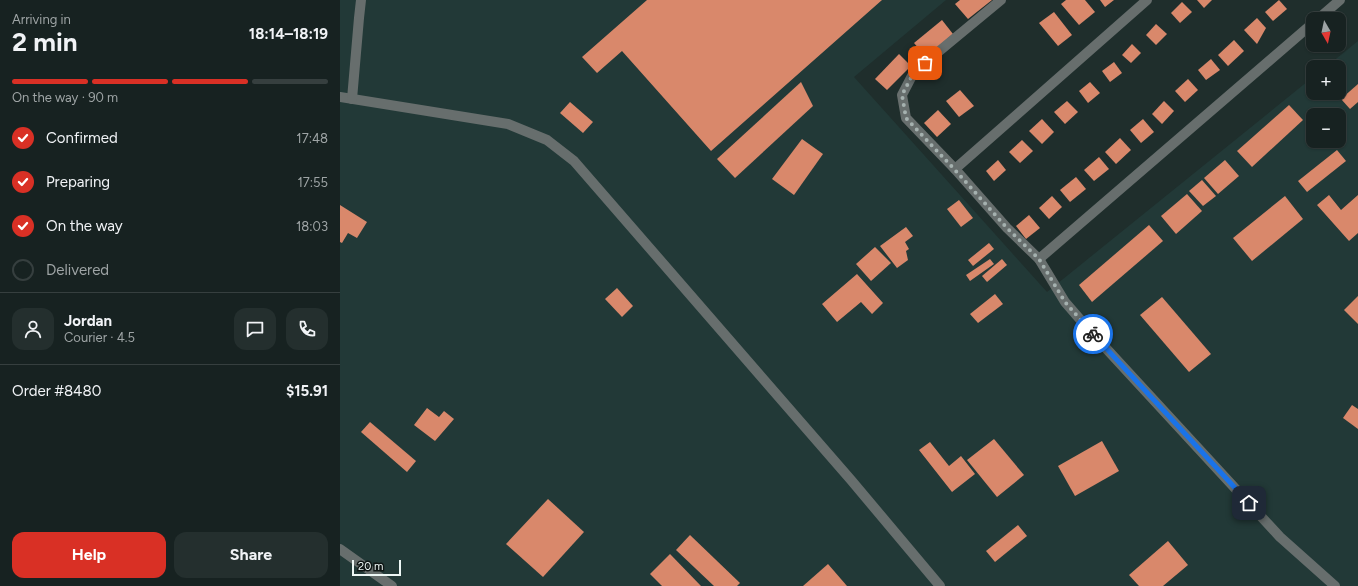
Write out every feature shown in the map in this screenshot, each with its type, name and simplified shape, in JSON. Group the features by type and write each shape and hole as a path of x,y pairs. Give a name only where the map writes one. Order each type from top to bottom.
{"street":[{"path":"352,99 361,0"},
{"path":"1001,0 914,72 902,95 906,118 1007,228 1039,259 1065,302 1092,332 1280,537 1335,586"},
{"path":"955,170 1147,0"},
{"path":"1326,12 1340,0"},
{"path":"1039,259 1306,29"},
{"path":"340,97 508,124 547,140 574,161 851,480 940,586"},
{"path":"340,549 392,586"}],"shaded area":[{"path":"340,0 946,0 854,77 1047,292 1306,83 1306,100 1346,100 1346,60 1335,60 1358,41 1358,586 340,586"}],"building":[{"path":"647,0 882,0 711,151 622,51 597,73 582,57"},
{"path":"960,0 992,0 968,19 955,4"},
{"path":"1066,0 1085,0 1095,12 1079,25 1061,4"},
{"path":"1100,0 1114,0 1105,7"},
{"path":"1197,0 1212,0 1204,8"},
{"path":"1279,0 1287,9 1273,21 1265,12"},
{"path":"1182,2 1192,12 1180,23 1171,13"},
{"path":"1054,12 1072,35 1058,46 1039,23"},
{"path":"1257,18 1266,28 1257,44 1244,30"},
{"path":"942,20 953,34 926,57 914,43"},
{"path":"1156,24 1167,34 1156,45 1146,35"},
{"path":"1234,40 1244,51 1228,66 1218,55"},
{"path":"1132,44 1141,53 1131,63 1122,55"},
{"path":"899,54 911,66 887,90 875,79"},
{"path":"1211,59 1220,70 1206,80 1198,70"},
{"path":"1114,62 1122,73 1110,82 1102,71"},
{"path":"1188,79 1198,90 1185,102 1175,91"},
{"path":"801,82 813,106 735,178 717,159"},
{"path":"1090,82 1100,93 1088,103 1079,91"},
{"path":"1358,84 1358,102 1350,109 1342,100 1346,100 1346,95"},
{"path":"960,90 974,106 959,117 946,101"},
{"path":"1067,101 1078,112 1065,124 1054,112"},
{"path":"1164,101 1174,111 1162,124 1152,114"},
{"path":"570,102 593,122 583,133 560,113"},
{"path":"1289,105 1303,120 1252,167 1237,151"},
{"path":"938,110 951,124 937,137 924,123"},
{"path":"1042,119 1054,132 1042,144 1029,131"},
{"path":"1143,119 1154,132 1141,143 1130,130"},
{"path":"1120,138 1131,150 1116,164 1105,152"},
{"path":"802,139 823,154 794,195 772,179"},
{"path":"1022,140 1033,151 1020,163 1009,152"},
{"path":"1337,150 1346,161 1307,192 1298,181"},
{"path":"1099,157 1109,169 1094,181 1084,170"},
{"path":"998,160 1006,170 994,181 986,171"},
{"path":"1225,160 1239,176 1218,194 1204,178"},
{"path":"1076,177 1086,189 1070,202 1060,190"},
{"path":"1202,180 1216,196 1203,206 1189,191"},
{"path":"1187,194 1202,211 1176,234 1161,216"},
{"path":"1329,195 1341,210 1358,195 1358,233 1349,241 1317,205"},
{"path":"1052,196 1062,207 1049,219 1039,208"},
{"path":"1285,196 1303,219 1252,261 1233,238"},
{"path":"959,200 973,218 961,227 947,209"},
{"path":"340,205 367,222 357,238 348,233 342,243 340,242"},
{"path":"1029,215 1040,228 1026,239 1016,226"},
{"path":"1149,225 1163,241 1092,302 1079,285"},
{"path":"906,227 913,236 905,242 909,249 906,251 908,260 897,268 880,246"},
{"path":"989,243 994,249 973,266 968,260"},
{"path":"875,247 891,263 871,281 856,264"},
{"path":"990,259 994,264 970,281 966,275"},
{"path":"1002,259 1007,265 987,282 982,276"},
{"path":"857,274 883,303 872,314 861,302 837,322 822,304"},
{"path":"617,288 633,306 622,317 605,299"},
{"path":"995,294 1003,304 978,323 970,314"},
{"path":"1358,296 1358,324 1344,310"},
{"path":"1162,297 1211,354 1189,372 1140,315"},
{"path":"1352,405 1358,409 1358,429 1343,418"},
{"path":"427,408 439,417 444,411 454,419 435,441 414,425"},
{"path":"370,422 416,461 407,472 361,432"},
{"path":"994,439 1024,475 997,497 967,460"},
{"path":"1102,441 1119,471 1075,496 1058,466"},
{"path":"930,442 949,466 961,456 975,474 952,492 919,450"},
{"path":"548,499 584,532 543,577 506,544"},
{"path":"1018,525 1027,536 995,562 986,551"},
{"path":"690,535 740,583 737,586 714,586 676,550"},
{"path":"1168,541 1188,565 1163,586 1139,586 1129,575"},
{"path":"670,554 701,586 662,586 650,574"},
{"path":"828,564 847,586 803,586"}],"way so far":[{"path":"925,63 914,72 902,95 906,118 1007,228 1039,259 1065,302 1093,334"}],"route":[{"path":"1093,334 1249,503"}]}
